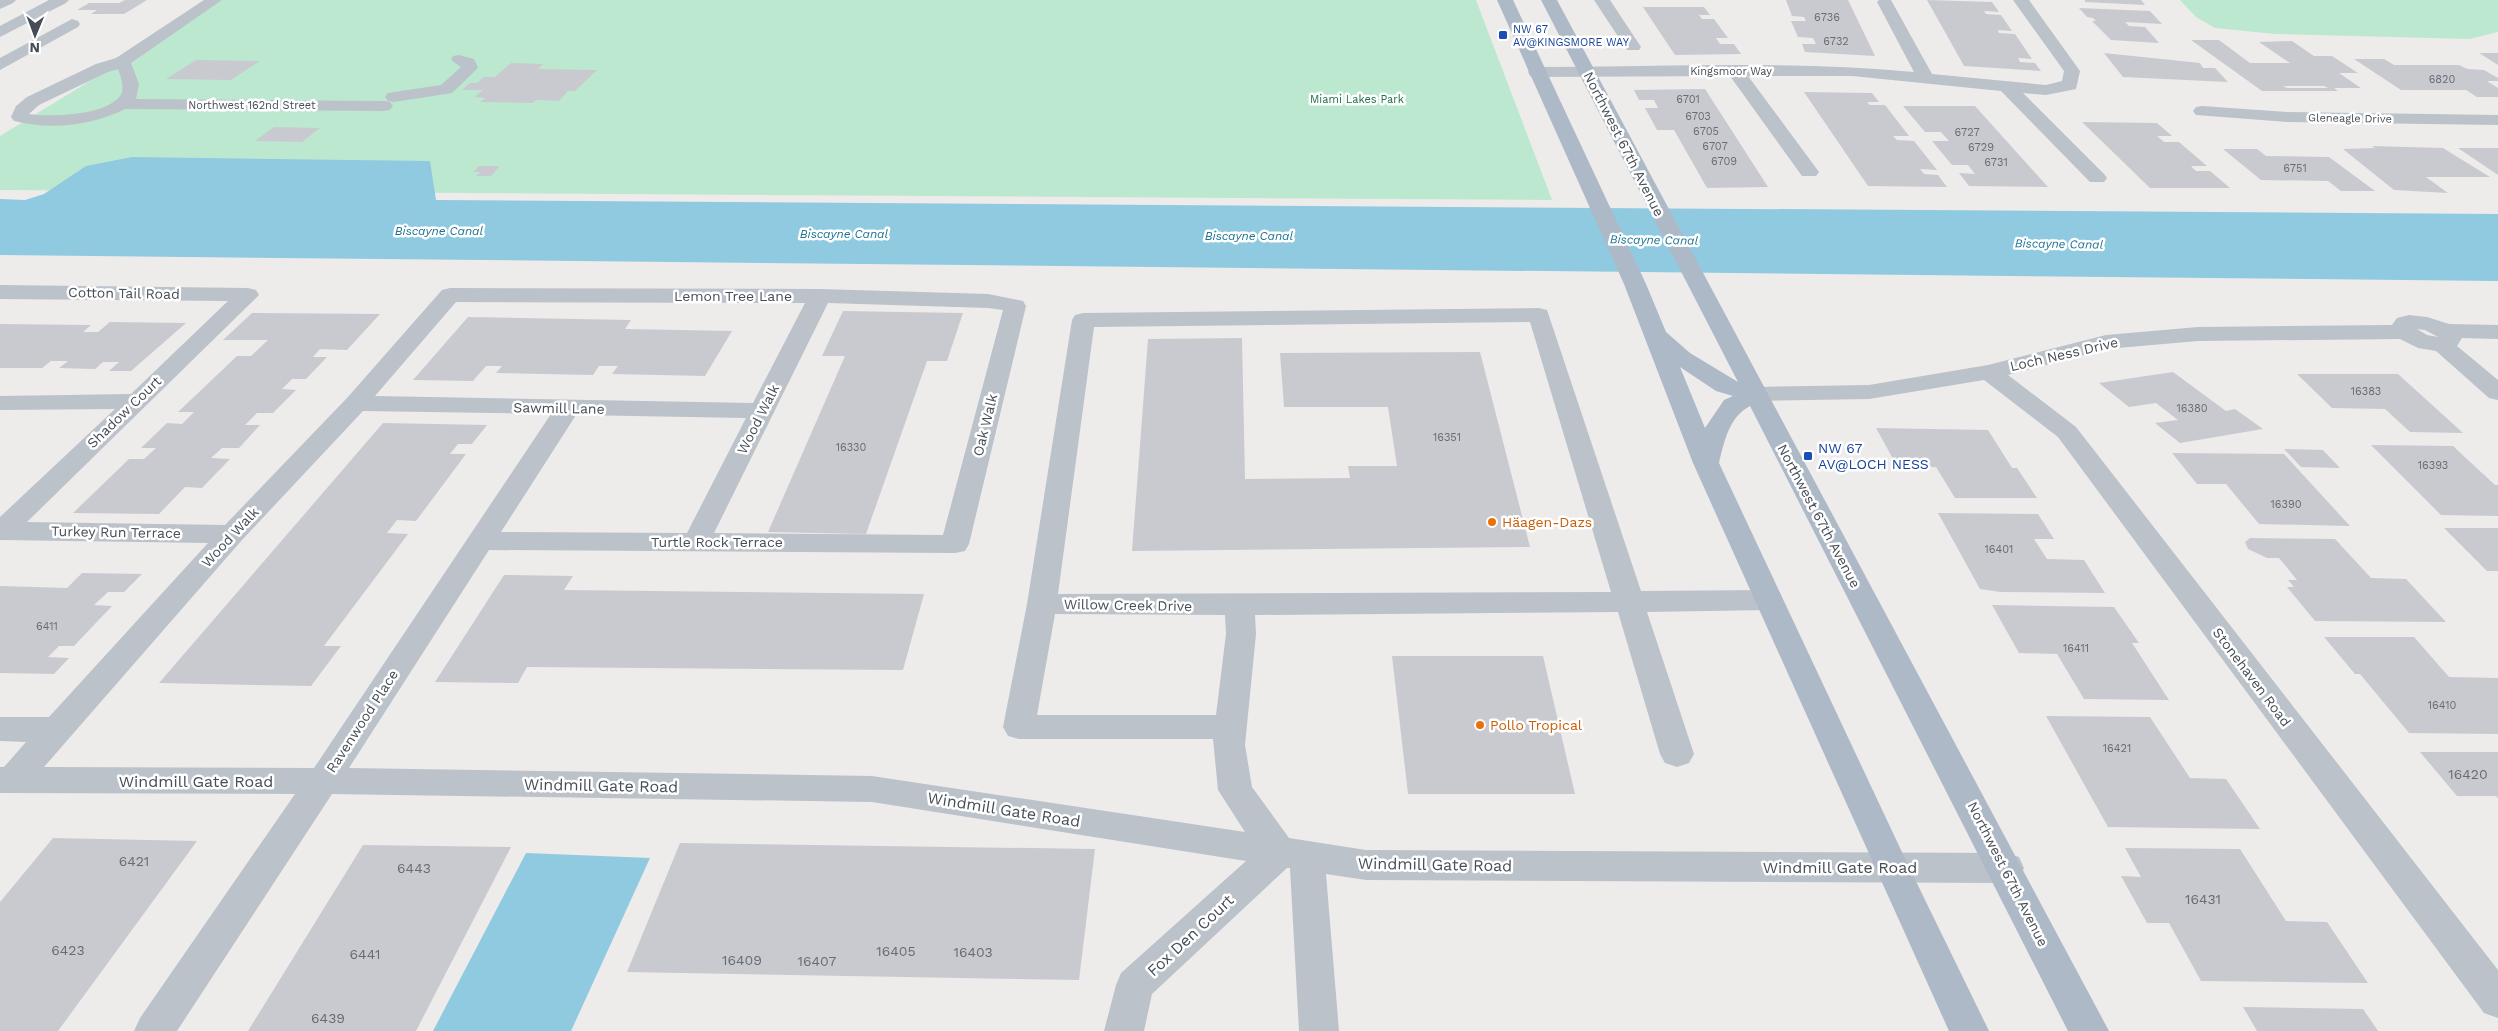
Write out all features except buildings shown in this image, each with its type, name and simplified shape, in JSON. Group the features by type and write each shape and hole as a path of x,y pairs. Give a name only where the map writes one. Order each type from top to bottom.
{"main road":[{"path":"1505,0 1536,72 1635,284 1706,463 1891,867 1969,1031"},
{"name":"Northwest 67th Avenue","path":"1550,0 1623,144 2006,868 2089,1031"},
{"path":"1655,335 1682,358 1725,386 1755,394"},
{"path":"1706,463 1712,435 1733,405 1755,394"}],"street":[{"path":"0,4 8,0"},
{"path":"0,32 61,0"},
{"path":"122,62 127,68 130,92 128,98 121,104 99,113 67,120 39,121 20,117 23,107 32,101 102,68 122,62 214,0"},
{"path":"1602,0 1633,47"},
{"name":"Kingsmoor Way","path":"1536,72 1852,71 2046,90 2070,85 2072,71 2021,0"},
{"path":"1885,2 1926,78"},
{"path":"0,65 72,24"},
{"name":"Northwest 162nd Street","path":"121,104 389,102 446,89 470,68 468,63 460,60"},
{"path":"1735,71 1809,172"},
{"path":"2006,86 2097,178"},
{"name":"Gleneagle Drive","path":"2202,111 2287,117 2498,120"},
{"name":"Cotton Tail Road","path":"0,292 248,295"},
{"name":"Shadow Court","path":"1,531 248,295"},
{"name":"Lemon Tree Lane","path":"450,295 820,296 988,301 1015,306"},
{"name":"Wood Walk","path":"6,780 56,730 232,534 356,403 450,295"},
{"name":"Wood Walk","path":"696,542 820,296"},
{"name":"Oak Walk","path":"955,544 1015,306"},
{"name":"Willow Creek Drive","path":"1629,602 1539,315 1083,320 1042,604 1240,607 1629,602 1768,600"},
{"name":"Loch Ness Drive","path":"1755,394 1870,392 1989,372 2106,342 2198,334 2405,332 2417,339 2443,338"},
{"path":"2443,338 2498,332"},
{"path":"2443,338 2498,393"},
{"name":"Stonehaven Road","path":"1989,372 2066,432 2498,1000"},
{"path":"0,403 136,401"},
{"name":"Sawmill Lane","path":"356,403 762,411"},
{"name":"Ravenwood Place","path":"154,1031 323,781 479,540 568,408"},
{"name":"Turkey Run Terrace","path":"1,531 232,534"},
{"name":"Turtle Rock Terrace","path":"479,540 955,544"},
{"path":"1629,602 1677,754"},
{"path":"1042,604 1019,727 1231,726"},
{"path":"1240,607 1241,634 1229,745 1235,790 1293,855 1319,1031"},
{"path":"0,729 56,730"},
{"name":"Windmill Gate Road","path":"6,780 323,781 872,789 1366,865 2006,868"},
{"name":"Fox Den Court","path":"1124,1031 1135,985 1293,855"}],"green space":[{"name":"Miami Lakes Park","path":"222,0 1476,0 1552,200 0,190 0,136"},
{"path":"2180,0 2498,0 2498,32 2470,39 2275,34 2215,28 2196,17"}],"water":[{"name":"Biscayne Canal","path":"132,157 430,161 436,200 2498,214 2498,281 0,255 0,199 25,200 44,194 86,166"},
{"path":"526,853 650,858 571,1031 433,1031"}],"place":[{"name":"NW 67 AV@KINGSMORE WAY","path":"1503,35"},
{"name":"NW 67 AV@LOCH NESS","path":"1808,456"},
{"name":"Häagen-Dazs","path":"1492,522"},
{"name":"Pollo Tropical","path":"1480,725"}]}
